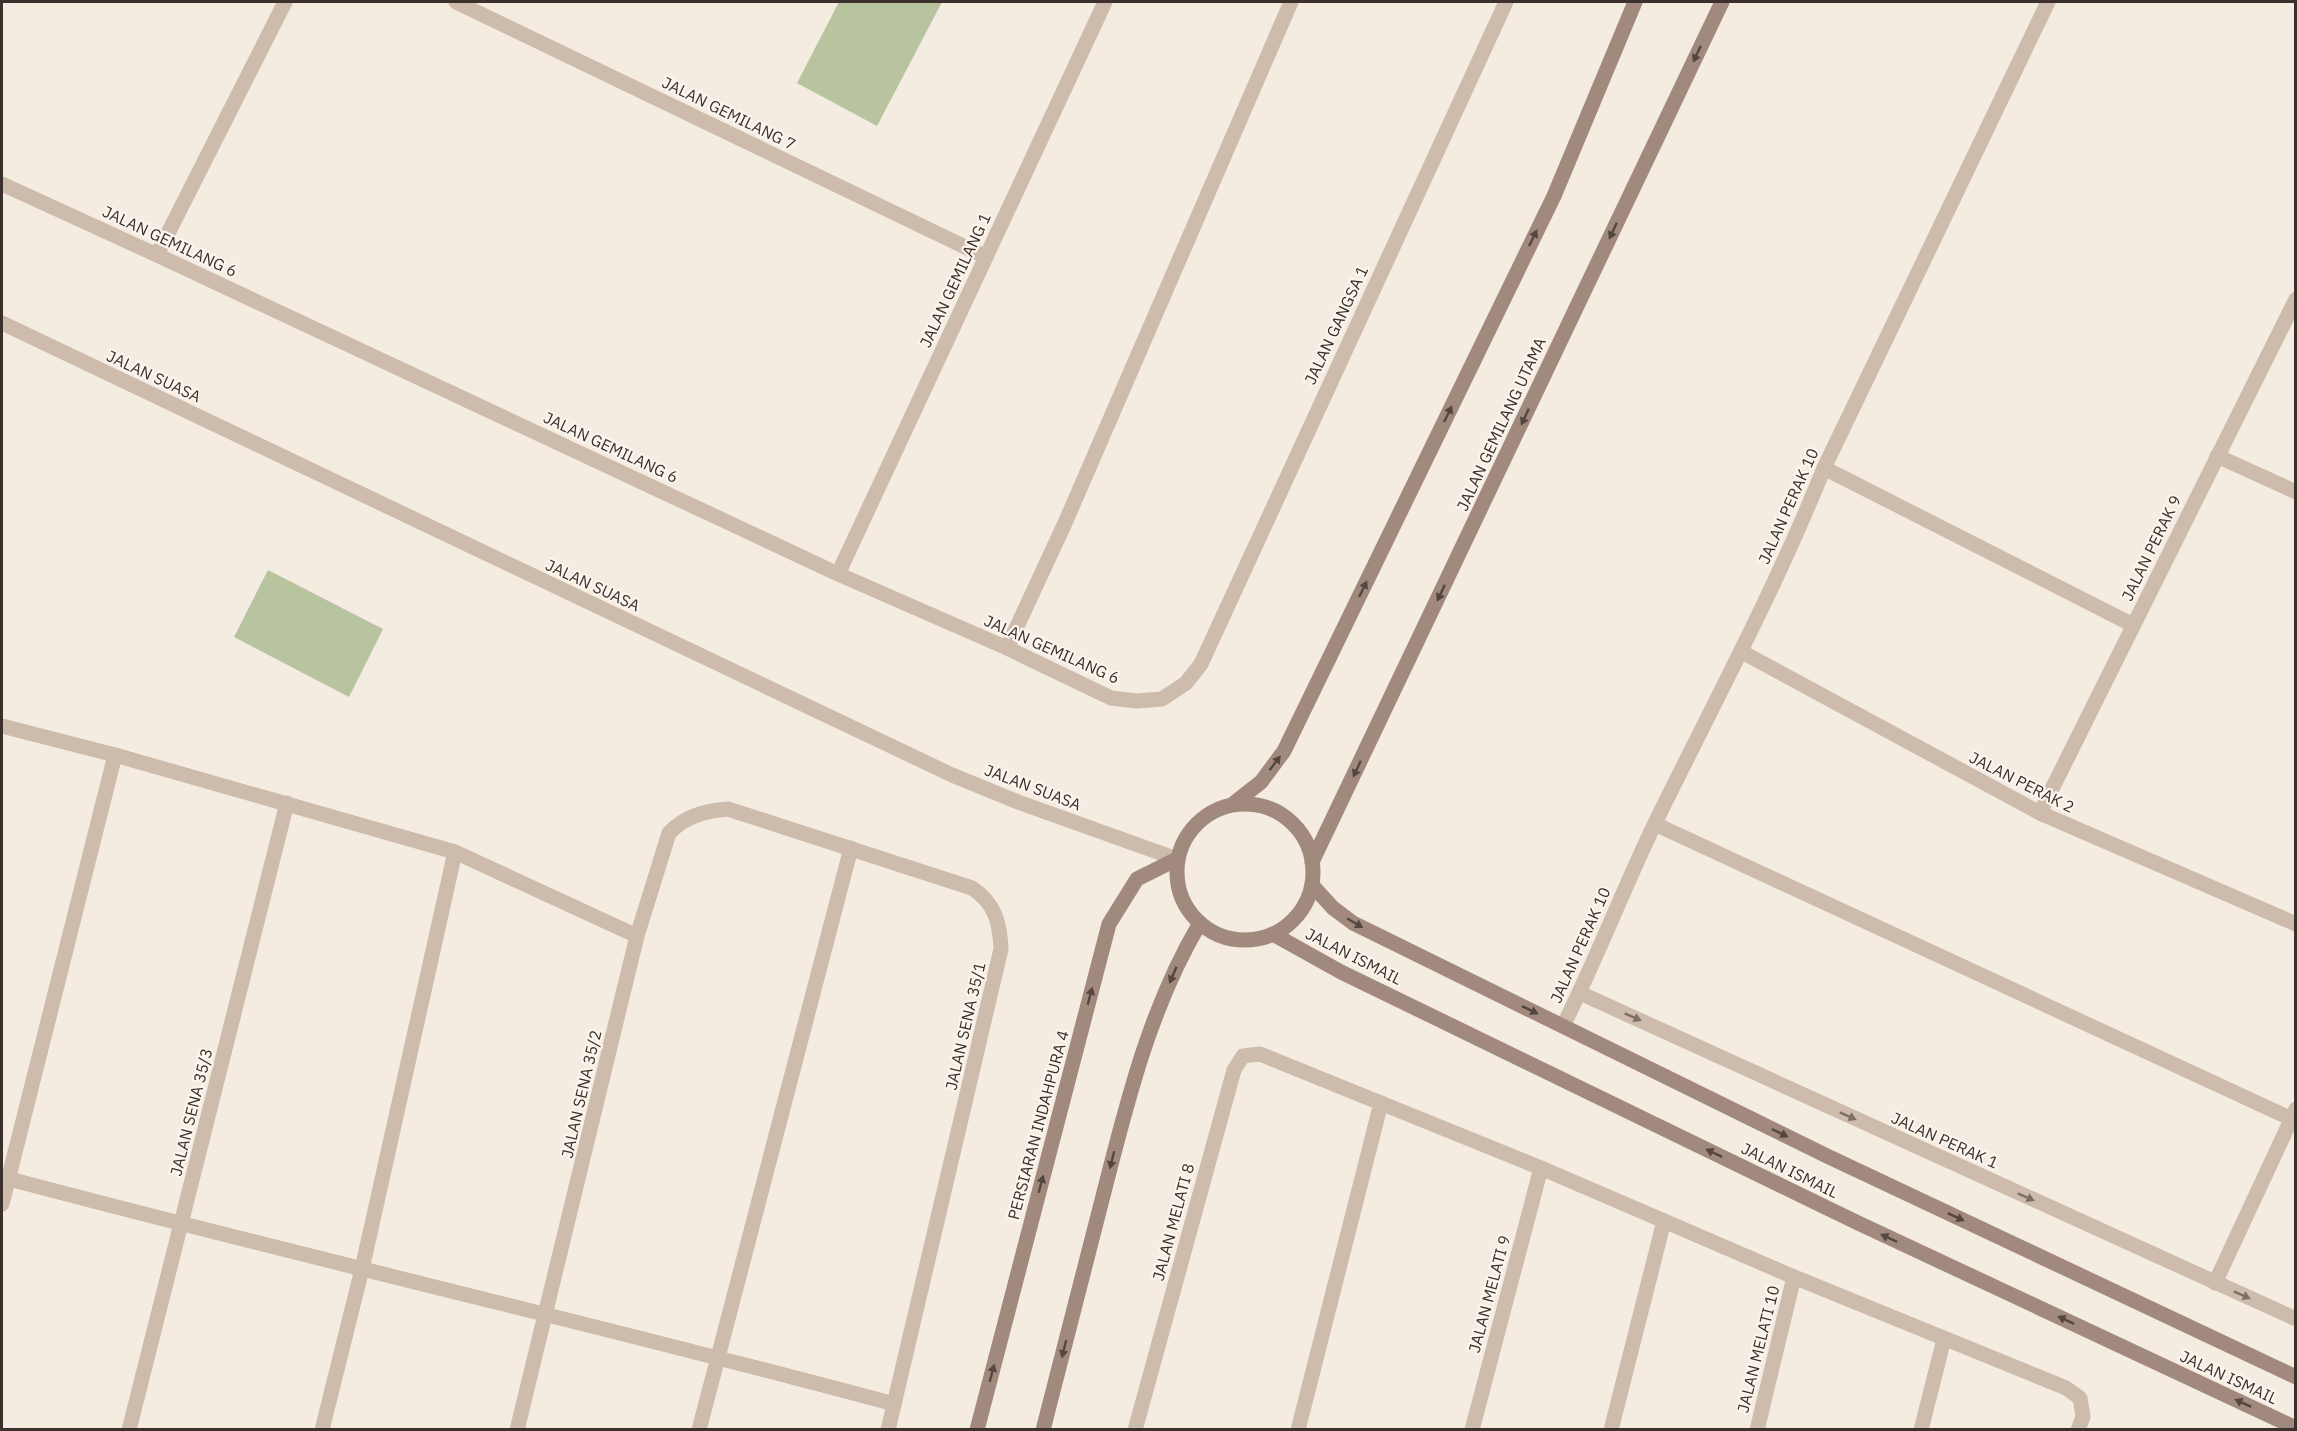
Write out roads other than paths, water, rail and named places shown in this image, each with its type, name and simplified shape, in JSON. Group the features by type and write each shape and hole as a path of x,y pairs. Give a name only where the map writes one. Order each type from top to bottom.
{"main road":[{"path":"1233,804 1261,782 1284,751 1554,196 1635,2"},
{"name":"JALAN GEMILANG UTAMA","path":"1312,862 1722,2"},
{"path":"1233,804 1254,804 1274,810 1300,831 1312,862 1312,885 1304,905 1291,922 1273,934 1254,940 1235,939 1216,934 1200,923 1179,891 1177,859 1184,839 1197,822 1214,810 1233,804"},
{"name":"PERSIARAN INDAHPURA 4","path":"977,1430 1109,924 1137,879 1177,859"},
{"name":"JALAN ISMAIL","path":"1312,885 1333,908 1353,923 1816,1151 2295,1377"},
{"path":"1043,1430 1132,1082 1177,964 1200,923"},
{"name":"JALAN ISMAIL","path":"1273,934 1341,972 1856,1222 2295,1428"}],"street":[{"path":"158,255 285,2"},
{"name":"JALAN GEMILANG 7","path":"456,2 986,257"},
{"name":"JALAN GEMILANG 1","path":"838,574 1105,2"},
{"path":"1007,648 1065,523 1291,2"},
{"name":"JALAN GANGSA 1","path":"1201,664 1506,2"},
{"name":"JALAN PERAK 10","path":"1563,1026 1655,824 1742,652 1798,531 1824,468 2048,2"},
{"name":"JALAN GEMILANG 6","path":"2,184 838,574 1007,648 1111,698 1137,701 1162,699 1186,683 1201,664"},
{"name":"JALAN PERAK 9","path":"2040,813 2295,299"},
{"name":"JALAN SUASA","path":"2,323 952,775 1018,802 1177,859"},
{"path":"2217,456 2295,492"},
{"path":"1824,468 2133,625"},
{"name":"JALAN PERAK 2","path":"1742,652 2040,813 2295,924"},
{"path":"2,726 115,755 455,852 637,936"},
{"path":"2,1204 5,1178 115,755"},
{"name":"JALAN SENA 35/3","path":"129,1430 287,803"},
{"name":"JALAN SENA 35/1","path":"728,809 972,888 984,896 994,912 1000,929 1001,950 888,1430"},
{"name":"JALAN SENA 35/2","path":"517,1430 637,936 669,834 677,825 695,815 728,809"},
{"path":"1655,824 2294,1117 2215,1283"},
{"path":"699,1430 850,848"},
{"path":"322,1430 362,1269 455,852"},
{"name":"JALAN PERAK 1","path":"1580,993 2295,1319"},
{"name":"JALAN MELATI 8","path":"1135,1430 1234,1070 1243,1056 1260,1054 1380,1103"},
{"path":"1298,1430 1380,1103 1541,1168 1944,1340 2066,1388 2080,1398 2083,1417 2078,1430"},
{"name":"JALAN MELATI 9","path":"1472,1430 1541,1168"},
{"path":"5,1178 181,1225 718,1357 894,1404"},
{"path":"1611,1430 1664,1221"},
{"name":"JALAN MELATI 10","path":"1757,1430 1794,1276"},
{"path":"1921,1430 1944,1340"}]}
